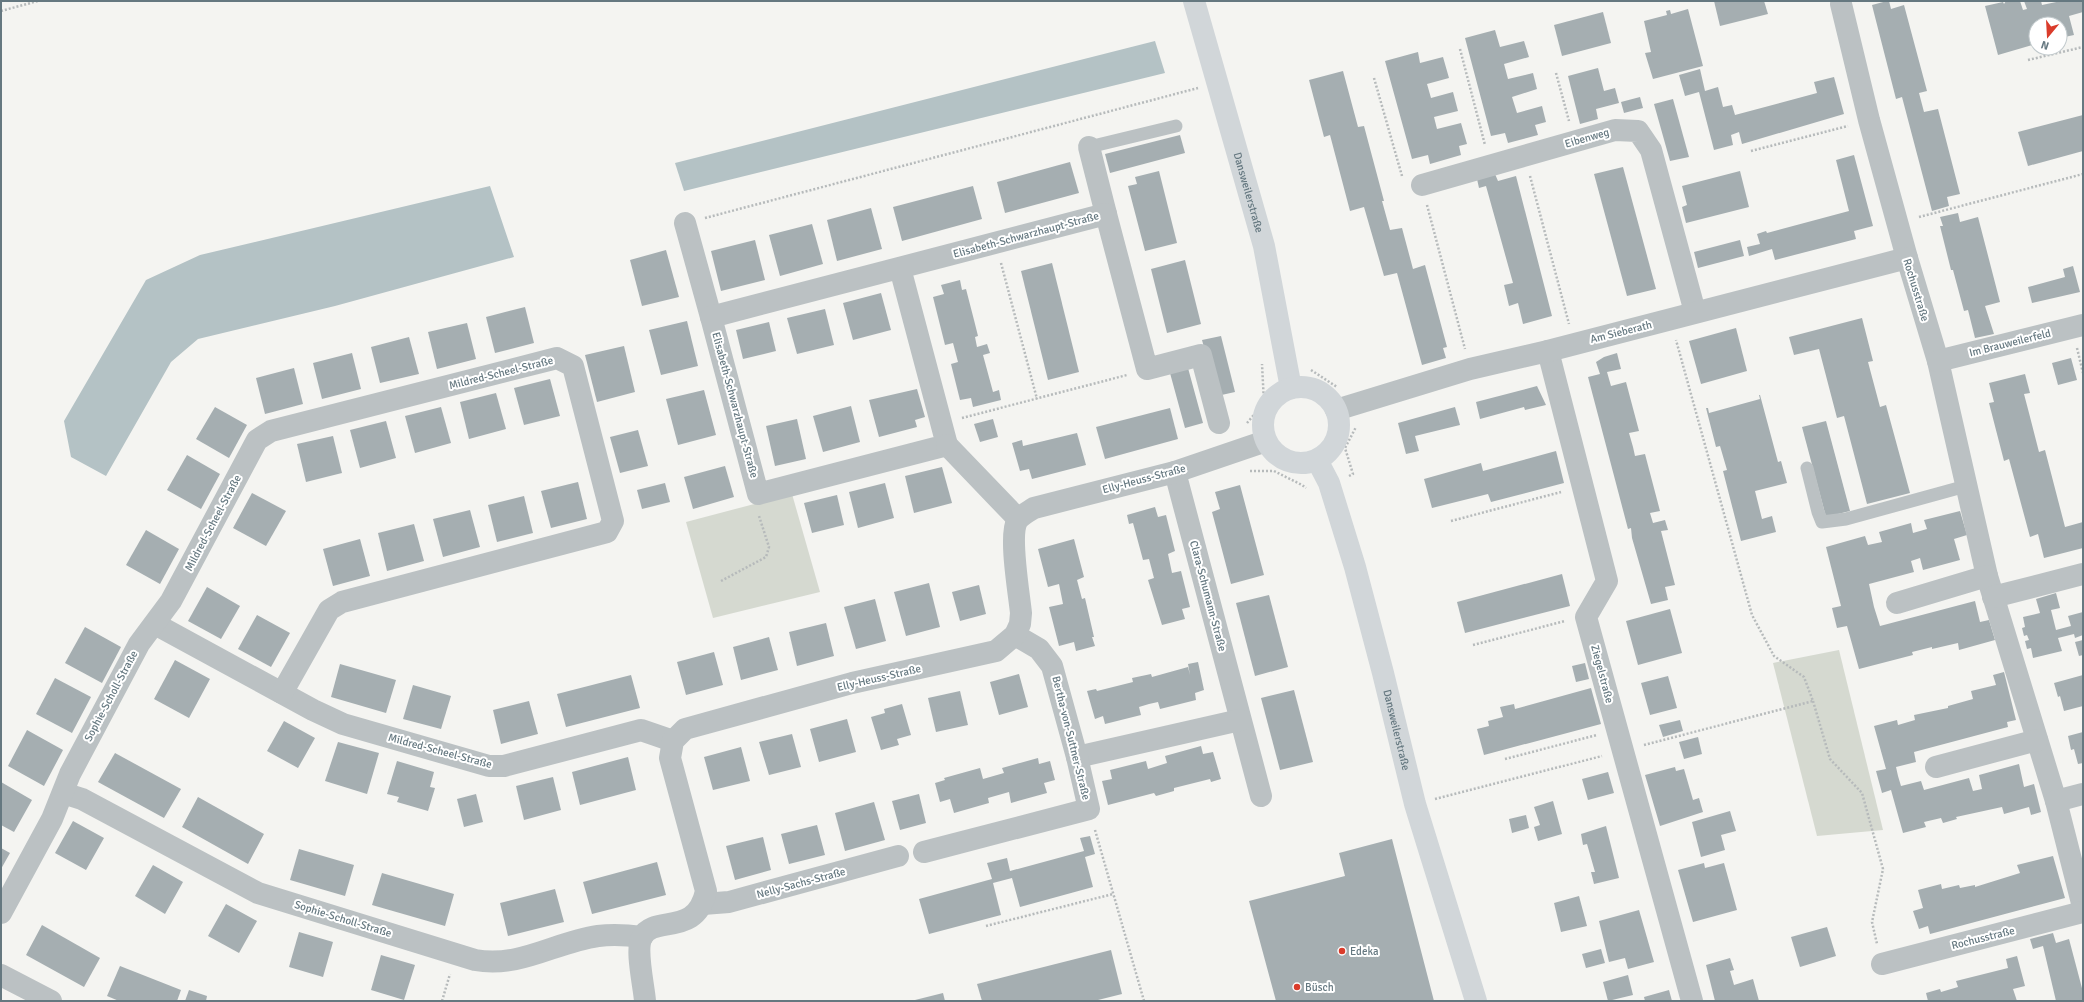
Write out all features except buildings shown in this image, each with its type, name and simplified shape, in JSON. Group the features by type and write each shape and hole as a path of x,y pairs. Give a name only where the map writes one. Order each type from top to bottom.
{"main road":[{"name":"Dansweilerstraße","path":"1194,1 1264,246 1291,388"},
{"path":"1291,388 1313,388 1322,393 1336,410 1339,422 1338,433 1334,444 1327,454 1317,460 1305,463 1293,463 1282,459 1272,451 1262,430 1266,408 1272,399 1281,392 1291,388"},
{"name":"Dansweilerstraße","path":"1317,460 1329,483 1355,567 1415,804 1476,1001"}],"street":[{"name":"Rochusstraße","path":"1841,4 1869,120 1907,258 1938,361 1990,586 2056,801 2083,908"},
{"name":"Eibenweg","path":"1422,186 1490,165 1615,130 1638,131 1651,150 1695,312"},
{"path":"1089,148 1106,214"},
{"name":"Elisabeth-Schwarzhaupt-Straße","path":"947,444 758,494 711,317 1106,214 1147,369"},
{"path":"686,223 711,317"},
{"name":"Am Sieberath","path":"1336,410 1470,369 1548,351 1907,258"},
{"path":"900,268 947,444 1018,519 1013,534 1021,613 1020,624 1016,635"},
{"name":"Im Brauweilerfeld","path":"1938,361 2083,325"},
{"path":"1548,351 1608,581 1587,615"},
{"path":"1147,369 1201,355 1219,423"},
{"name":"Mildred-Scheel-Straße","path":"282,693 329,610 342,602 607,532 612,521 573,366 557,358 271,430 257,440 171,601 155,624 282,693 343,724 490,766 504,766 641,730 673,741"},
{"name":"Elly-Heuss-Straße","path":"1018,519 1034,508 1175,472 1266,441"},
{"name":"Clara-Schumann-Straße","path":"1175,472 1261,796"},
{"path":"1897,603 1990,586 2083,574"},
{"name":"Ziegelstraße","path":"1587,615 1622,751 1692,1001"},
{"name":"Sophie-Scholl-Straße","path":"1,913 52,819 70,774 139,644 155,624"},
{"name":"Elly-Heuss-Straße","path":"673,741 685,729 852,684 996,651 1016,635"},
{"name":"Bertha-von-Suttner-Straße","path":"924,852 1089,809 1077,757 1052,666 1039,649 1016,635"},
{"path":"1077,757 1240,720"},
{"path":"1936,767 2037,740"},
{"path":"645,1001 640,953 642,937 648,930 691,918 703,904 706,891 670,758 673,741"},
{"name":"Sophie-Scholl-Straße","path":"63,792 82,799 258,893 456,954 490,962 507,962 597,936 618,934 642,937"},
{"path":"2056,801 2083,794"},
{"name":"Nelly-Sachs-Straße","path":"703,904 729,902 898,856"},
{"name":"Rochusstraße","path":"1882,964 2083,912"},
{"path":"1,975 51,1001"}],"lane":[{"path":"1089,148 1176,126"},
{"path":"1807,468 1822,522 1846,519 1966,486"}],"path":[{"path":"1,11 38,1"},
{"path":"2028,60 2083,47"},
{"path":"1460,49 1490,165"},
{"path":"1556,73 1575,141"},
{"path":"1374,78 1402,178 1422,186 1470,369"},
{"path":"1196,81 1200,95"},
{"path":"686,223 1198,88"},
{"path":"1751,151 1869,120"},
{"path":"1525,155 1574,344"},
{"path":"1898,223 2083,174"},
{"path":"996,243 1037,399"},
{"path":"1670,319 1752,614 1774,656 1804,676 1830,759 1862,793 1883,869 1872,922 1882,964"},
{"path":"1242,425 1248,422 1264,403 1262,360"},
{"path":"941,423 1147,369"},
{"path":"1236,452 1245,471 1274,471 1302,485 1308,491"},
{"path":"1452,521 1583,486"},
{"path":"721,581 766,557 768,553 769,547 756,504 758,494"},
{"path":"1473,645 1587,615"},
{"path":"1415,804 1813,701"},
{"path":"1505,759 1617,730"},
{"path":"1089,809 1144,1001"},
{"path":"986,926 1113,894"},
{"path":"442,1001 456,954"}],"shaded area":[{"path":"1155,41 1165,73 684,191 675,163"},
{"path":"490,186 514,257 335,306 198,339 171,362 106,476 71,457 64,421 146,280 200,255"},
{"path":"792,494 820,592 713,618 686,522"},
{"path":"1839,650 1883,830 1817,836 1773,663"}],"place":[{"name":"Edeka","path":"1342,951"},
{"name":"Büsch","path":"1297,987"}]}
